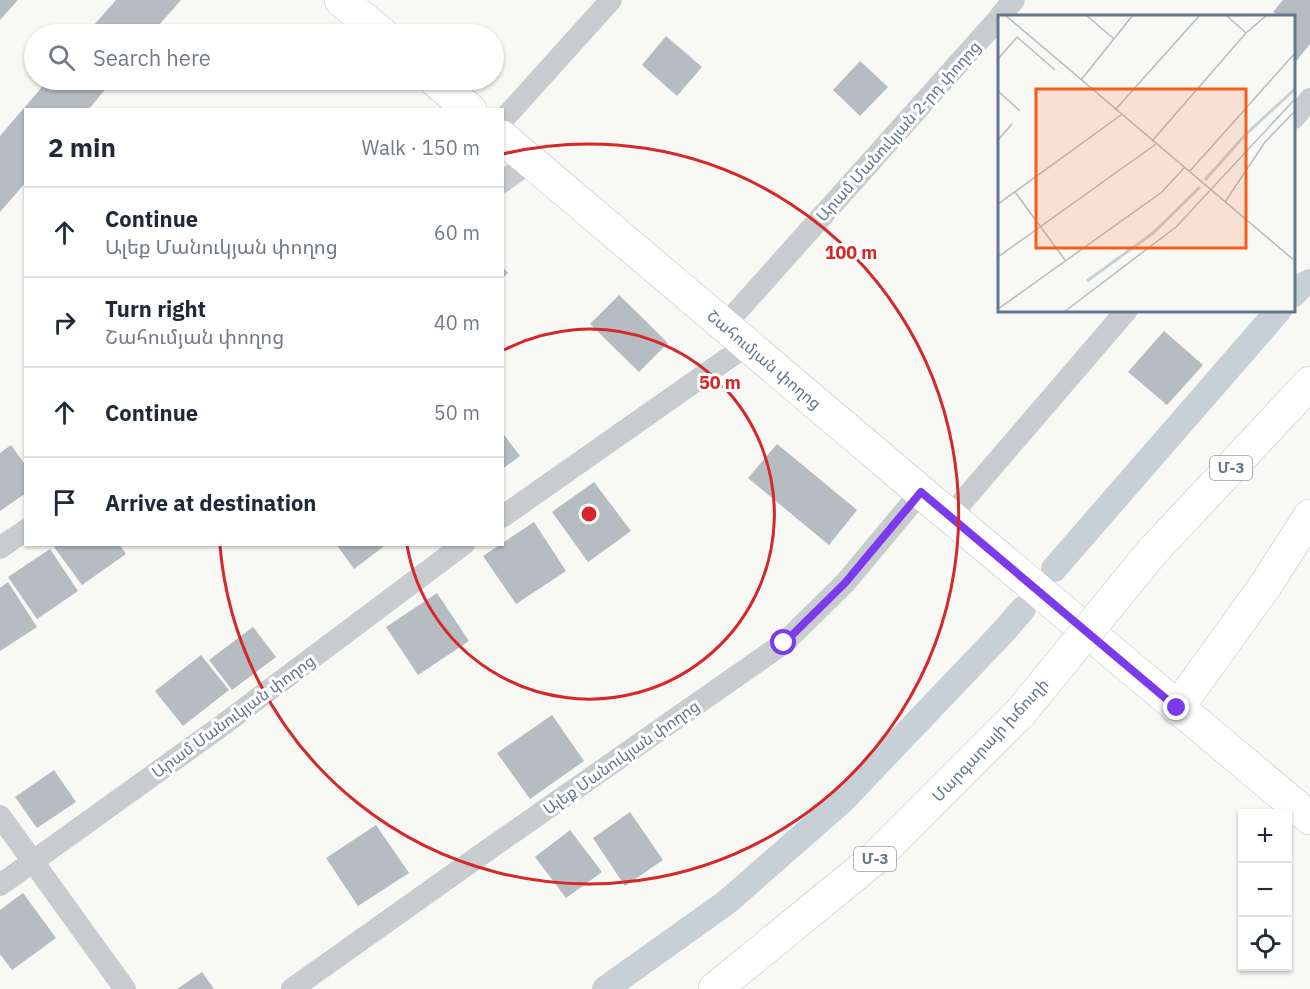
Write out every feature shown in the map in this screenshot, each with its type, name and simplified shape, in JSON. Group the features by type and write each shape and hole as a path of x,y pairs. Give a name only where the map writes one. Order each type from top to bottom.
{"main road":[{"path":"341,0 370,24"},
{"path":"447,90 468,108"},
{"name":"Շահումյան փողոց","path":"504,139 1310,818"},
{"name":"Մարգարայի խճուղի","path":"715,989 874,860 1020,713 1152,552 1310,383"},
{"path":"1177,708 1263,589 1310,516"}],"street":[{"path":"504,119 611,0"},
{"name":"Արամ Մանուկյան 2-րդ փողոց","path":"1002,15 1014,0"},
{"name":"Արամ Մանուկյան 2-րդ փողոց","path":"736,335 998,19"},
{"path":"1295,116 1310,99"},
{"path":"504,181 531,161"},
{"path":"950,516 1125,312"},
{"path":"504,515 736,335"},
{"name":"Ալեք Մանուկյան փողոց","path":"292,989 784,643 845,583 921,492"},
{"path":"0,548 24,531"},
{"name":"Արամ Մանուկյան փողոց","path":"0,885 220,727 462,546"},
{"path":"0,816 125,989"}],"building":[{"path":"0,0 18,0 0,20"},
{"path":"116,0 181,0 160,24 95,24"},
{"path":"1283,0 1310,0 1310,44 1295,63 1295,15 1278,15 1273,12"},
{"path":"666,36 702,67 677,96 642,65"},
{"path":"860,61 888,87 860,116 833,90"},
{"path":"39,90 105,90 90,108 24,108"},
{"path":"24,108 24,184 0,212 0,136"},
{"path":"619,295 668,343 639,372 590,324"},
{"path":"1164,331 1203,365 1167,405 1128,372"},
{"path":"504,435 520,456 504,468"},
{"path":"777,444 857,510 829,545 748,478"},
{"path":"11,445 24,463 24,494 0,511 0,453"},
{"path":"594,482 631,531 588,562 552,512"},
{"path":"534,522 566,571 516,604 483,556 498,546 504,546 504,542"},
{"path":"120,546 126,554 82,585 54,547"},
{"path":"337,546 384,546 354,569"},
{"path":"50,549 78,591 37,619 8,577"},
{"path":"8,582 37,627 0,651 0,588"},
{"path":"437,593 469,641 418,675 386,627"},
{"path":"253,627 276,657 232,690 209,660"},
{"path":"201,655 229,690 183,726 155,691"},
{"path":"552,715 584,761 530,799 497,753"},
{"path":"54,770 76,802 37,828 15,797"},
{"path":"630,812 663,860 625,886 593,838"},
{"path":"376,825 409,873 358,906 326,858"},
{"path":"570,830 602,872 566,898 535,857"},
{"path":"23,893 56,938 12,970 0,954 0,910"},
{"path":"202,972 214,989 177,989"}],"waterway":[{"path":"1295,293 1300,287 1310,282"},
{"path":"1054,569 1277,312"},
{"path":"605,989 727,902 842,801 1023,609"}],"route":[{"path":"784,643 845,583 921,492 1177,708"}]}
